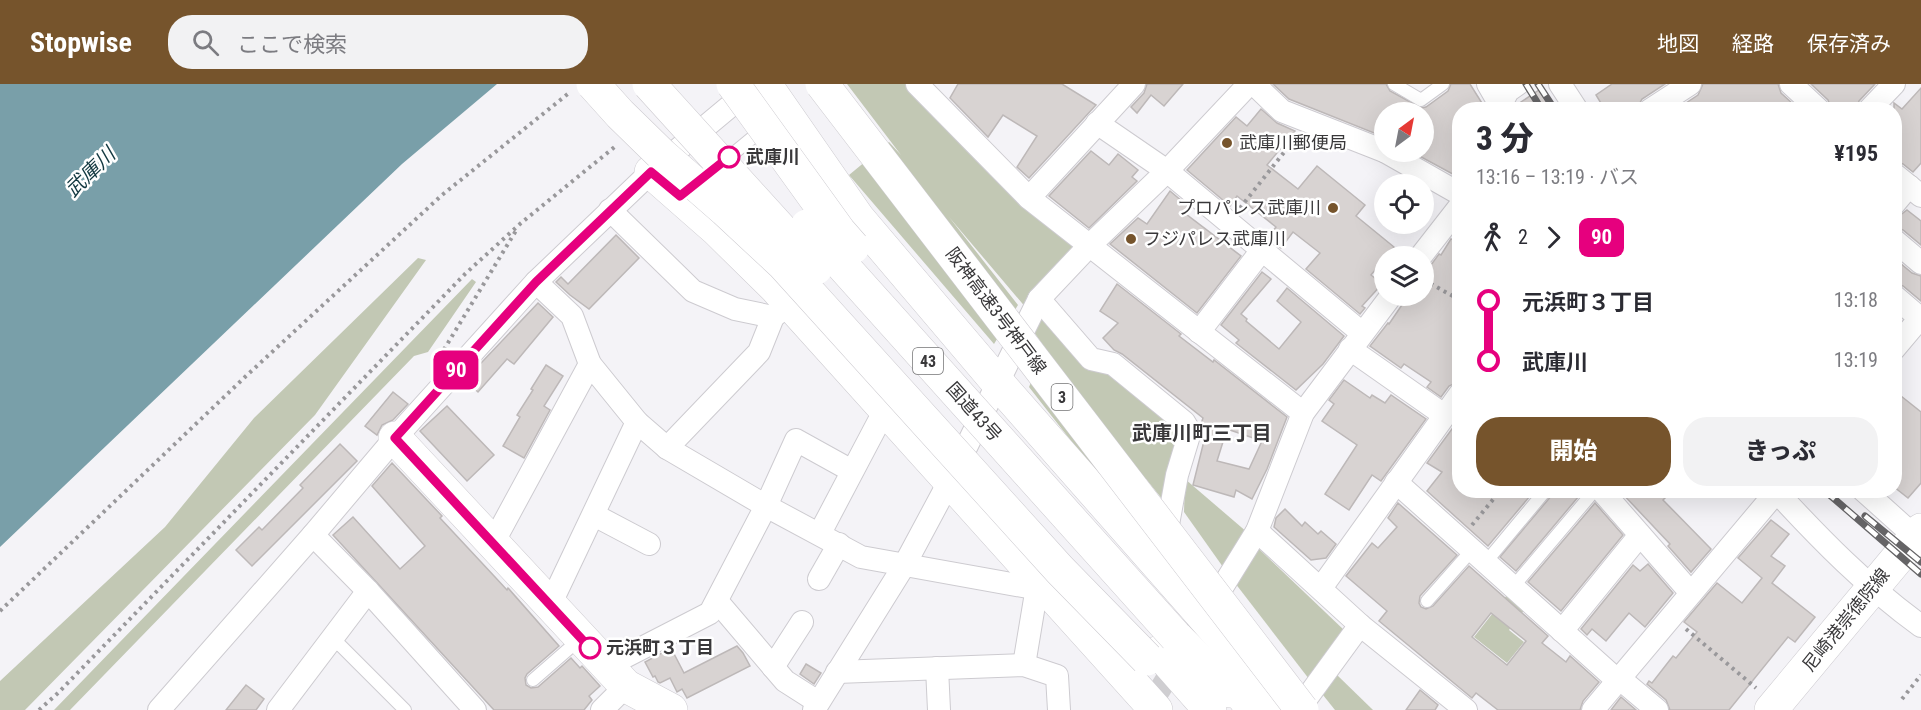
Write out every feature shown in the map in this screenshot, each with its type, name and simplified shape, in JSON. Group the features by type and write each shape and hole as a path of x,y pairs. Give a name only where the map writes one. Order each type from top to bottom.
{"main road":[{"name":"国道43号","path":"649,84 891,351 1179,636 1210,710"},
{"name":"国道43号","path":"680,84 1248,710"},
{"path":"733,84 839,231 1105,529 1179,636 1229,675 1253,710"},
{"path":"765,84 858,218 998,384 1160,569 1201,710"},
{"name":"阪神高速3号神戸線","path":"822,84 1301,710"},
{"name":"阪神高速3号神戸線","path":"827,84 1301,710"},
{"path":"582,88 620,114 783,264 1060,570 1179,636 1286,710"},
{"path":"651,172 698,182 769,281 782,310 887,413 950,480 1041,584 1153,705"},
{"path":"395,438 616,676 671,710"},
{"name":"尼崎港崇徳院線","path":"1765,700 1919,536"}],"street":[{"path":"159,710 395,438 536,282 651,172 758,84"},
{"path":"1029,198 1134,84"},
{"path":"717,601 785,681 816,706 905,564 950,480 1039,299 1089,246 1252,84 1282,111 1374,147"},
{"path":"1488,84 1497,102"},
{"path":"1503,102 1508,91 1518,84"},
{"path":"1560,84 1572,102"},
{"path":"1791,84 1810,102"},
{"path":"1877,102 1894,84"},
{"path":"920,85 1029,198 1303,413"},
{"path":"1097,123 1167,171 1229,222 1262,250 1356,341 1444,415"},
{"path":"1404,162 1452,189"},
{"path":"610,210 693,291 735,309 782,310 759,352 668,448"},
{"path":"1429,246 1452,216"},
{"path":"1902,247 1921,263"},
{"path":"1199,332 1262,250"},
{"path":"536,282 572,316 590,364 637,422 668,448 766,506 830,538 861,557 1028,587 1041,584"},
{"path":"1039,299 1091,359 1113,364 1184,422 1190,432 1177,475 1160,569"},
{"path":"1902,302 1921,317 1902,340"},
{"path":"1179,636 1257,531 1303,413 1383,306"},
{"path":"493,543 590,364"},
{"path":"1321,588 1452,404"},
{"path":"819,579 852,471 879,421 887,413"},
{"path":"550,605 637,422"},
{"path":"602,710 616,676 710,613 766,506 796,440 852,471"},
{"path":"1396,482 1562,631 1657,710"},
{"path":"1608,498 1691,593"},
{"path":"1593,710 1771,498"},
{"path":"1784,498 1872,588 1921,626"},
{"path":"1873,498 1919,536"},
{"path":"594,515 649,544"},
{"path":"1257,531 1360,625 1466,710"},
{"path":"313,535 368,591 475,710"},
{"path":"1562,631 1640,535"},
{"path":"1024,665 1036,593 1041,584"},
{"path":"278,710 368,591"},
{"path":"773,667 802,622"},
{"path":"1301,710 1360,625"},
{"path":"837,672 1024,665 1057,676 1059,710"},
{"path":"937,668 939,710"}],"lane":[{"path":"1394,84 1421,100 1443,84"},
{"path":"698,182 784,112"},
{"path":"1427,601 1473,551 1536,498"},
{"path":"1513,587 1588,498"},
{"path":"534,680 580,638"},
{"path":"331,640 341,646 405,710"}],"path":[{"path":"0,611 245,377 442,195 582,88"},
{"path":"1229,222 1309,122"},
{"path":"39,710 465,274 521,223 618,144"},
{"path":"439,358 521,223"},
{"path":"1434,286 1452,296"},
{"path":"1473,551 1497,498"},
{"path":"1671,617 1765,700"},
{"path":"1902,699 1921,675"}],"green space":[{"path":"847,84 910,84 1080,244 1027,309 949,217 1018,305 994,344 849,175 889,142 901,155"},
{"path":"418,258 426,260 315,415 25,710 0,710 0,681 165,527 254,418"},
{"path":"472,279 476,282 428,352 414,356 70,710 54,710"},
{"path":"1041,314 1109,368 1184,434 1163,500 1146,479 1118,501 1029,387 1046,349 1031,328"},
{"path":"1185,479 1248,533 1223,567 1184,512"},
{"path":"1259,549 1345,631 1309,679 1235,583"},
{"path":"1507,595 1525,609 1509,630 1524,642 1507,663 1474,637"},
{"path":"1336,674 1373,710 1335,710 1323,695"}],"water":[{"path":"0,84 497,84 402,164 0,547"}],"building":[{"path":"958,84 1062,84 1096,105 1029,178 1017,167 1037,136 1003,115 988,137 950,98"},
{"path":"1147,84 1183,84 1164,106 1151,95 1137,113 1131,107 1144,93"},
{"path":"1273,84 1386,84 1390,91 1410,102 1374,102 1374,133 1289,99"},
{"path":"1451,84 1470,84 1481,102 1452,102 1452,174 1430,162 1434,162 1433,102 1448,91"},
{"path":"1612,84 1665,84 1640,102 1600,102 1596,95"},
{"path":"1703,84 1778,84 1781,93 1791,102 1688,102 1698,95"},
{"path":"1811,84 1875,84 1859,102 1829,102"},
{"path":"1921,88 1921,163 1913,172 1902,164 1902,109"},
{"path":"1539,90 1547,102 1521,102"},
{"path":"1261,109 1277,123 1295,131 1267,165 1298,189 1317,166 1365,205 1356,216 1374,231 1374,234 1378,234 1393,246 1374,246 1374,271 1371,275 1374,277 1374,293 1362,306 1365,308 1360,314 1306,269 1320,253 1293,232 1281,248 1268,237 1276,227 1237,196 1230,206 1187,170 1236,117 1247,126"},
{"path":"1091,151 1109,165 1118,154 1138,170 1132,177 1137,181 1089,228 1049,196"},
{"path":"1170,191 1190,208 1186,214 1241,256 1197,313 1110,244 1138,218 1147,224"},
{"path":"1907,210 1921,221 1921,245 1902,230 1902,214"},
{"path":"616,235 639,258 589,309 556,282 561,277 568,284"},
{"path":"1452,239 1452,385 1441,397 1427,387 1431,382 1404,364 1401,368 1370,346 1401,306 1434,306 1434,261 1439,254 1441,255"},
{"path":"1902,265 1912,273 1921,276 1921,301 1903,286"},
{"path":"1262,272 1271,279 1241,314 1279,349 1301,322 1277,301 1287,288 1344,336 1323,364 1296,390 1236,343 1239,340 1221,325"},
{"path":"1117,284 1181,334 1179,336 1213,362 1214,360 1287,417 1267,469 1252,499 1236,490 1234,497 1193,485 1204,441 1201,424 1203,418 1114,350 1103,338 1118,323 1100,311","holes":["1227,429 1262,441 1249,469 1217,461"]},
{"path":"538,303 553,317 514,364 507,359 478,392 465,380"},
{"path":"546,365 563,376 544,406 550,410 524,458 503,446 520,417 517,415"},
{"path":"1344,380 1370,398 1372,395 1385,403 1391,395 1426,419 1381,481 1372,475 1349,510 1325,494 1357,445 1322,421 1334,404 1329,400"},
{"path":"393,392 408,404 393,420 382,425 377,435 365,426"},
{"path":"1902,397 1921,412 1921,483 1908,498 1902,493"},
{"path":"447,406 494,455 467,481 420,431"},
{"path":"1452,429 1452,498 1528,498 1488,546 1427,491 1442,472 1427,463"},
{"path":"340,444 357,461 252,566 236,550 259,527 262,530 303,488 300,485"},
{"path":"392,463 559,646 527,674 526,685 531,688 538,687 571,658 580,668 582,666 600,686 589,696 592,700 584,710 494,710 333,535 353,517 400,569 425,546 372,486"},
{"path":"1549,498 1577,498 1516,571 1500,557"},
{"path":"1627,498 1665,498 1663,500 1711,549 1691,572 1668,546 1670,544"},
{"path":"1398,503 1457,555 1420,596 1421,607 1426,609 1433,606 1469,566 1548,636 1542,643 1566,662 1570,656 1599,682 1583,701 1580,710 1498,710 1476,693 1472,698 1379,621 1387,611 1346,576 1372,543 1378,548 1397,527 1388,518","holes":["1491,613 1526,641 1507,665 1472,637"]},
{"path":"1595,503 1623,535 1561,611 1528,582"},
{"path":"1285,509 1302,526 1305,522 1318,534 1321,531 1336,544 1326,558 1311,560 1274,527 1276,518"},
{"path":"1771,520 1789,534 1771,556 1785,566 1772,583 1815,617 1795,642 1788,637 1729,710 1670,710 1666,700 1647,684 1649,681 1652,683 1673,656 1676,658 1697,632 1684,622 1717,583 1742,603 1762,578 1738,558"},
{"path":"1648,564 1673,593 1645,627 1629,613 1606,641 1592,629 1587,635 1581,629 1633,565 1640,571"},
{"path":"737,646 750,666 687,698 682,689 677,692 670,678 658,682 645,662 671,648 684,673"},
{"path":"806,664 821,673 814,684 800,674"},
{"path":"246,685 264,699 256,710 226,710"},
{"path":"1420,690 1438,705 1435,710 1406,710"},
{"path":"1621,697 1636,710 1611,710"}],"tunnel":[{"path":"1156,696 1200,624"}],"railway":[{"path":"1526,84 1537,102"},
{"path":"1538,84 1550,102"},
{"path":"1833,498 1921,574"},
{"path":"1865,516 1921,562"}],"bus line":[{"name":"90","path":"590,648 395,438 536,282 651,172 680,196 729,157"}],"place":[{"name":"武庫川郵便局","path":"1227,143"},
{"name":"武庫川","path":"729,157"},
{"name":"プロパレス武庫川","path":"1333,208"},
{"name":"フジパレス武庫川","path":"1131,239"},
{"name":"元浜町３丁目","path":"590,648"}],"district":[{"name":"武庫川町三丁目","path":"1202,433"}]}
